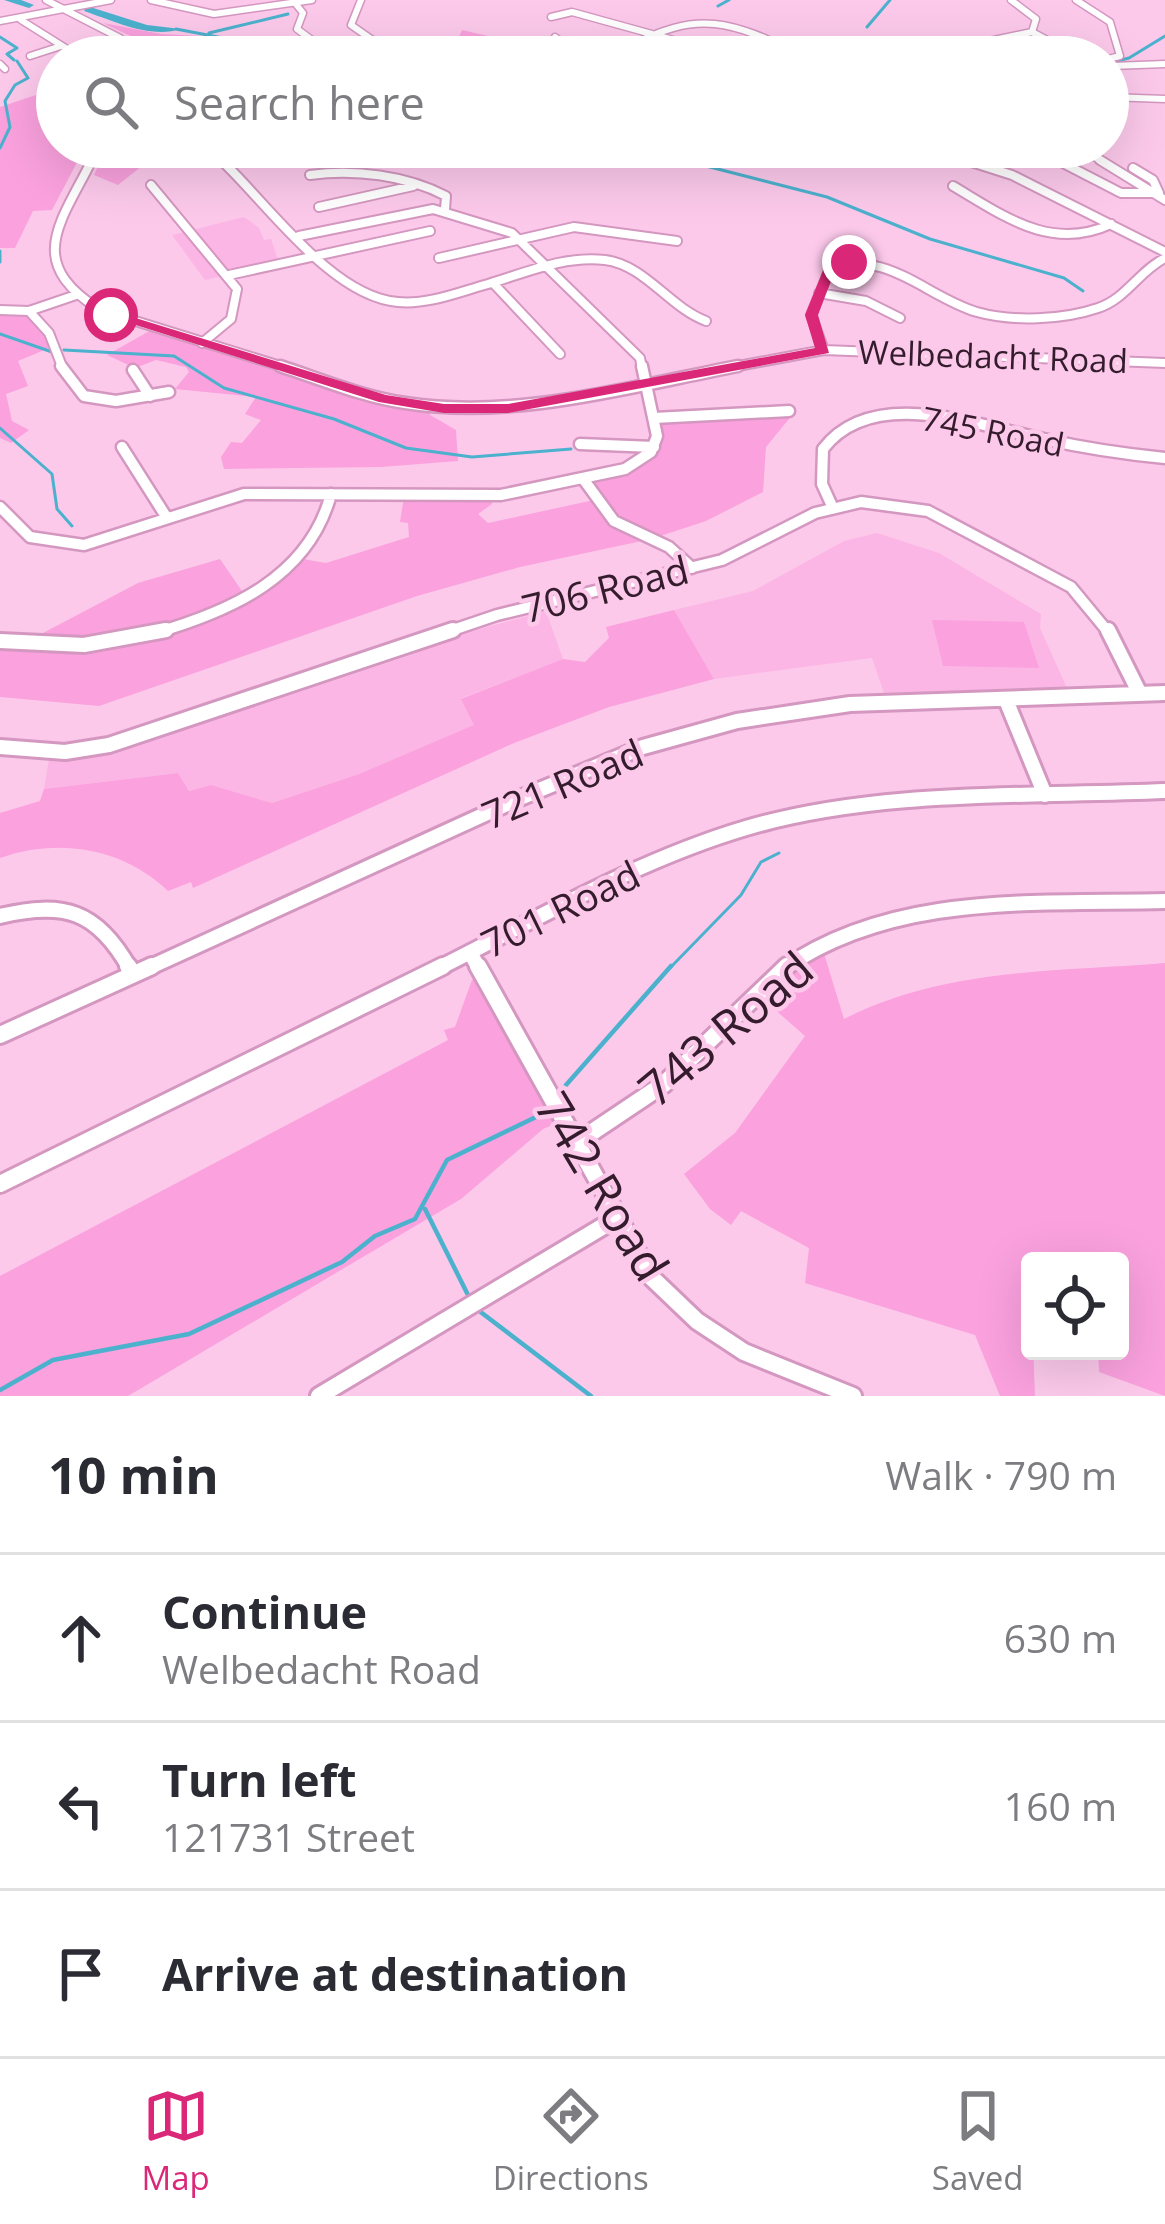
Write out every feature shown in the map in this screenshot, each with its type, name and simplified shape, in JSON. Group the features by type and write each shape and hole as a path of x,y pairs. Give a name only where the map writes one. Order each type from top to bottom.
{"street":[{"path":"46,0 116,36"},
{"path":"0,21 111,0"},
{"path":"151,0 214,14 312,0"},
{"path":"361,0 352,26 367,36"},
{"path":"1011,0 1036,19 1032,32"},
{"path":"1076,0 1110,22 1114,36"},
{"path":"296,3 303,13 297,29 306,36"},
{"path":"550,17 572,12 660,36"},
{"path":"21,20 46,36"},
{"path":"648,36 673,25 713,25 755,36"},
{"path":"1014,36 1032,32 1040,36"},
{"path":"30,56 36,54"},
{"path":"1129,63 1165,64"},
{"path":"1129,98 1165,99"},
{"path":"0,310 29,310 76,295 54,267 52,240 88,168"},
{"path":"228,168 316,256 362,291 386,301 423,301 590,260 622,264 684,312 706,321"},
{"path":"824,350 811,321 831,269 857,262 891,272 977,312 1010,316 1111,303 1142,269 1165,255 1111,224 990,168"},
{"path":"1071,168 1114,190 1161,195"},
{"path":"1114,168 1161,195"},
{"path":"1133,168 1154,180 1161,195"},
{"path":"310,175 341,172 414,185 444,194 448,200 445,210"},
{"path":"151,184 237,289 237,308 202,343"},
{"path":"319,207 414,185"},
{"path":"953,186 1045,235 1078,237 1111,224"},
{"path":"0,507 30,537 62,544 109,540 244,494 475,497 584,480 634,466 654,446 648,384 637,354 520,238 445,210 426,209 298,236"},
{"path":"440,258 580,226 677,241"},
{"path":"229,275 430,231"},
{"path":"493,283 560,355"},
{"path":"819,293 862,300 900,318"},
{"name":"Welbedacht Road","path":"76,295 111,315 371,396 444,408 535,406 824,350 1165,363"},
{"path":"29,310 49,333 62,368 80,394 107,401 170,392"},
{"path":"134,370 150,396"},
{"path":"654,418 789,411"},
{"name":"745 Road","path":"832,506 818,474 824,444 833,434 879,416 922,415 1108,453 1165,458"},
{"path":"580,444 654,446"},
{"path":"122,447 166,518"},
{"path":"584,480 608,516 669,547 692,568"},
{"path":"0,640 91,644 145,634 228,607 269,584 294,562 315,537 331,494"},
{"name":"706 Road","path":"0,747 65,752 109,745 485,618 736,554 832,506 879,502 928,512 1054,576 1084,598 1103,620 1140,694"},
{"name":"721 Road","path":"0,1035 643,747 788,712 899,702 1165,693"},
{"path":"1006,700 1045,795"},
{"name":"701 Road","path":"0,1184 661,860 768,821 876,803 1165,791"},
{"name":"743 Road","path":"576,1143 664,1083 744,1000 773,977 844,935 926,913 1165,902"},
{"path":"0,916 36,908 81,914 115,938 133,974"},
{"name":"742 Road","path":"470,952 652,1278 713,1336 763,1365 853,1396"},
{"path":"319,1396 617,1218"}],"shaded area":[{"path":"103,23 199,36 131,36"},
{"path":"36,95 36,168 74,168 52,210 33,211 15,248 0,248 0,107"},
{"path":"97,168 139,168 118,185 94,175"},
{"path":"244,217 259,228 264,240 271,239 279,263 205,280 172,235"},
{"path":"0,311 28,311 54,346 18,361 28,386 6,394 12,421 29,430 11,443 0,438"},
{"path":"153,329 431,407 430,415 456,430 458,461 224,469 221,457 231,442 242,443 261,420 245,414 256,397 175,389 189,372 186,367 156,360 135,368 107,355"},
{"path":"793,414 766,447 763,492 706,521 651,539 520,567 417,596 99,706 0,697 0,642 24,643 138,583 220,559 246,597 297,558 326,563 409,537 408,523 400,522 404,497 491,496 492,504 478,514 488,523 594,500 583,480 609,475 652,451 654,418"},
{"path":"877,533 939,553 1041,614 1040,628 1067,688 884,693 872,658 714,679 674,610 753,591 844,541"},
{"path":"674,610 714,679 609,707 514,743 193,888 191,882 168,891 131,865 89,850 45,848 0,858 0,813 40,801 44,789 178,773 189,791 211,785 272,803 359,774 474,725 461,699 563,659 585,662 609,638 606,627"},
{"path":"546,611 563,659 462,698 475,725 359,774 272,803 211,785 189,791 178,773 44,789 49,759 110,754 411,655 451,637"},
{"path":"932,620 1024,622 1039,668 943,666"},
{"path":"822,947 844,1019 883,1002 961,981 1165,963 1165,1396 1099,1372 1098,1360 1129,1360 1129,1252 1021,1252 1021,1360 1034,1360 1035,1396 1000,1396 975,1335 805,1283 809,1248 741,1211 731,1225 710,1209 684,1174 735,1133 805,1036 755,992"},
{"path":"481,972 564,1120 543,1129 461,1199 128,1396 0,1396 0,1276 448,1040 444,1030 455,1027 472,980"}],"waterway":[{"path":"9,0 29,5"},
{"path":"718,6 729,0"},
{"path":"867,27 890,0"},
{"path":"87,9 146,28 176,29"},
{"path":"209,33 288,14"},
{"path":"176,29 213,36"},
{"path":"1129,58 1165,36"},
{"path":"0,37 17,48 7,54 14,60"},
{"path":"0,148 10,127 5,101 15,85 28,78 17,61"},
{"path":"714,168 827,197 930,239 1064,278 1083,291"},
{"path":"0,251 0,262"},
{"path":"0,334 52,352"},
{"path":"64,350 174,356 224,388 334,419 406,448 472,457 571,449"},
{"path":"0,428 52,474 57,509 72,526"},
{"path":"669,969 741,895 761,862 779,853"},
{"path":"566,1085 671,966"},
{"path":"0,1390 53,1360 189,1334 342,1262 375,1236 415,1219 447,1160 536,1117"},
{"path":"425,1209 469,1297"},
{"path":"478,1310 591,1396"}],"route":[{"path":"111,315 384,399 444,408 508,408 824,350 813,330 812,315 829,271 849,262"}]}
